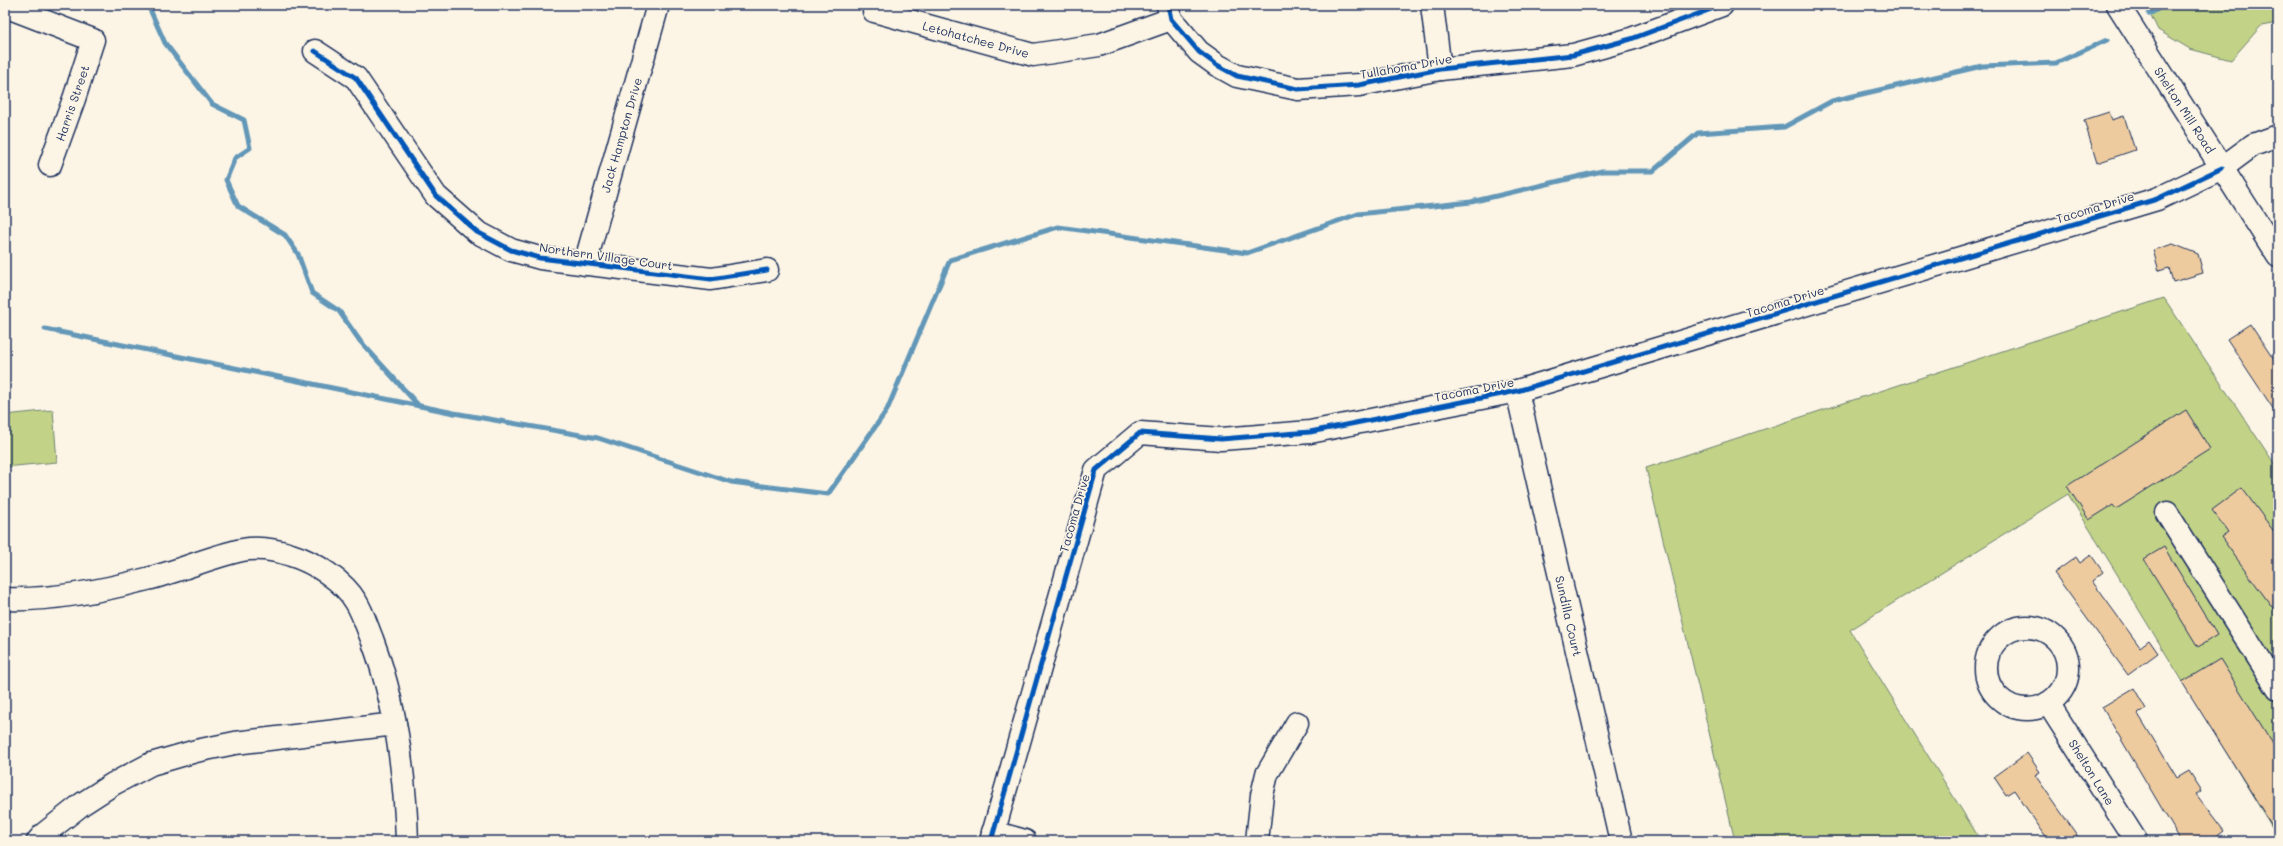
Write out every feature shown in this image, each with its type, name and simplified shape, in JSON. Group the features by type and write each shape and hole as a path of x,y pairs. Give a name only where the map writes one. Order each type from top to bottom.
{"street":[{"name":"Jack Hampton Drive","path":"585,264 658,5"},
{"path":"1432,5 1440,69"},
{"name":"Tullahoma Drive","path":"1170,12 1199,52 1217,66 1237,76 1298,89 1359,85 1440,69 1573,55 1631,39 1722,5"},
{"name":"Harris Street","path":"5,6 92,40 74,99 50,165"},
{"name":"Letohatchee Drive","path":"875,8 1033,55 1099,45 1170,12"},
{"name":"Shelton Mill Road","path":"2121,10 2222,168 2271,228 2278,256"},
{"name":"Northern Village Court","path":"315,51 356,78 436,196 477,232 511,250 540,258 711,279 767,270"},
{"name":"Tacoma Drive","path":"992,837 1096,470 1140,433 1221,439 1310,432 1517,391 2157,199 2222,168 2253,145 2278,136"},
{"name":"Sundilla Court","path":"1517,391 1621,841"},
{"path":"2167,513 2278,689"},
{"path":"5,598 74,594 146,579 243,550 265,549 303,559 316,565 343,587 356,601 380,662 395,724 404,784 408,841"},
{"name":"Shelton Lane","path":"2048,703 2136,841"},
{"path":"1257,841 1262,795 1267,774 1297,723"},
{"path":"38,841 82,804 113,784 151,764 196,750 235,743 395,724"},
{"path":"992,837 1025,841"}],"green space":[{"path":"2146,5 2278,5 2278,23 2261,26 2231,60 2190,49 2158,30"},
{"path":"2164,298 2278,469 2278,837 2068,494 1850,630 1981,841 1735,841 1646,468"},
{"path":"53,410 57,462 5,467 5,415"}],"building":[{"path":"2109,112 2112,120 2124,116 2135,150 2097,163 2084,120"},
{"path":"2173,244 2198,254 2203,273 2173,282 2169,268 2159,271 2153,250"},
{"path":"2250,324 2278,366 2278,416 2227,339"},
{"path":"2186,410 2210,449 2116,509 2113,505 2089,520 2067,486"},
{"path":"2242,488 2278,537 2278,615 2221,537 2228,532 2212,510"},
{"path":"2164,547 2217,635 2198,647 2144,559"},
{"path":"2091,555 2103,572 2092,581 2140,647 2149,640 2158,653 2128,675 2054,573 2076,557 2080,563"},
{"path":"2220,659 2278,752 2278,835 2182,682"},
{"path":"2134,688 2146,709 2138,714 2177,778 2189,771 2202,791 2196,794 2224,831 2211,841 2181,841 2102,707"},
{"path":"2027,753 2040,772 2035,775 2081,841 2049,841 2014,790 2006,795 1994,777"}],"waterway":[{"path":"148,5 165,43 212,104 244,120 250,148 235,158 226,180 238,206 285,235 298,254 312,293 339,311 360,341 419,406"},
{"path":"2149,14 2165,5"},
{"path":"45,329 454,413 598,438 731,482 828,494 887,410 950,260 1058,227 1247,253 1358,214 1471,202 1602,171 1653,171 1698,133 1784,127 1832,101 1982,66 2056,63 2107,40"}],"cycle path":[{"path":"1168,5 1171,19 1199,52 1217,65 1237,76 1298,89 1359,85 1440,69 1573,55 1631,39 1722,5"},
{"path":"315,51 356,78 436,196 477,232 511,250 540,258 711,279 767,270"},
{"path":"991,841 1096,470 1140,433 1221,439 1310,432 1517,391 2157,199 2222,168"}]}
